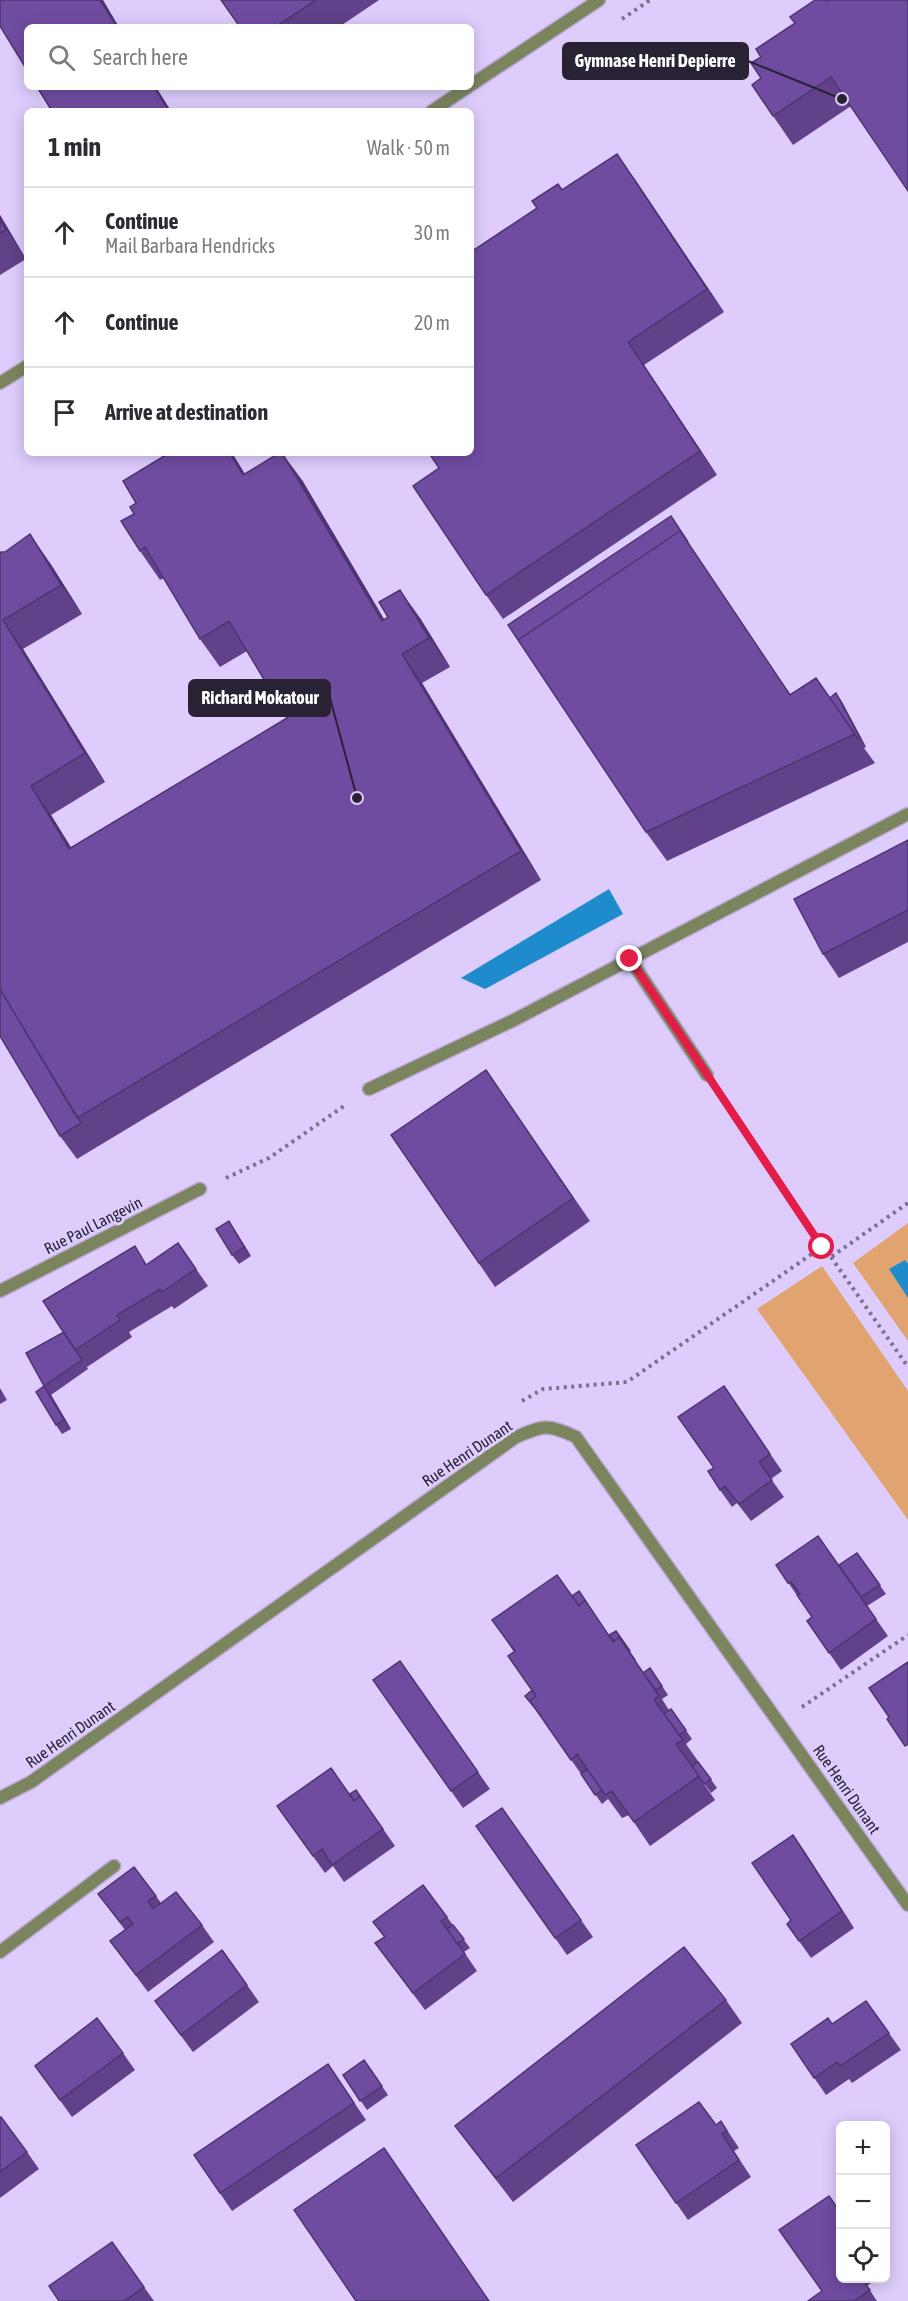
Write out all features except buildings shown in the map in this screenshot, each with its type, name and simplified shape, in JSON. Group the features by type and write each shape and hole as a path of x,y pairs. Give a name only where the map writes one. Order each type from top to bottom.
{"street":[{"path":"474,83 599,0"},
{"path":"437,108 464,90"},
{"path":"0,383 24,368"},
{"path":"369,1089 514,1020 908,814"},
{"path":"630,959 707,1076"},
{"name":"Rue Paul Langevin","path":"0,1291 200,1189"},
{"name":"Rue Henri Dunant","path":"0,1798 31,1782 516,1437 536,1429 553,1427 576,1437 908,1905"},
{"path":"0,1952 114,1866"}],"path":[{"path":"707,1076 822,1247"},
{"path":"200,1189 269,1158 369,1089"},
{"path":"831,1257 908,1367"},
{"path":"780,1722 908,1635"}],"shaded area":[{"path":"908,1223 908,1341 853,1263"},
{"path":"822,1266 908,1391 908,1520 757,1309"}],"water":[{"path":"609,889 623,914 485,989 461,978"},
{"path":"905,1260 908,1264 908,1298 889,1269"}],"place":[{"name":"Gymnase Henri Depierre","path":"842,99"},
{"name":"Richard Mokatour","path":"357,798"}],"route":[{"path":"630,959 822,1247"}]}
